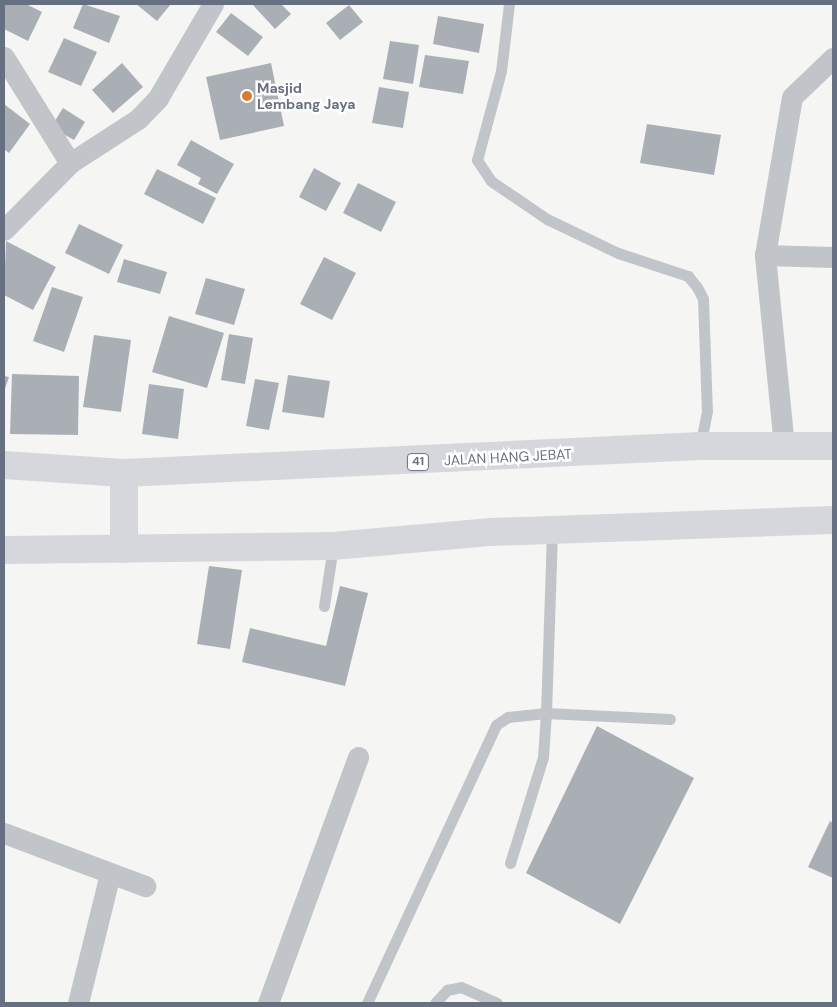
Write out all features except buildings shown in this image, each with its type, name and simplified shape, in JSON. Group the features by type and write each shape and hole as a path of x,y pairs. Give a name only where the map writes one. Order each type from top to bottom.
{"highway":[{"name":"JALAN HANG JEBAT","path":"4,465 124,473 700,446 833,446"},
{"path":"124,473 124,550"},
{"path":"4,550 333,546 491,532 552,532 707,522 833,520"}],"street":[{"path":"4,230 70,163 138,119 158,98 214,4"},
{"path":"4,57 70,163"},
{"path":"784,446 765,255 792,97 833,58"},
{"path":"765,255 833,256"},
{"path":"268,1003 358,757"},
{"path":"4,833 145,886"},
{"path":"78,1003 110,874"}],"lane":[{"path":"509,4 501,70 476,160 491,181 547,219 618,254 688,276 697,287 703,299 707,411 700,446"},
{"path":"510,863 543,757 552,532"},
{"path":"324,606 333,546"},
{"path":"367,1003 496,725 508,717 546,713 670,719"},
{"path":"435,1003 446,990 461,987 497,1003"}],"place":[{"name":"Masjid Lembang Jaya","path":"247,96"}]}
